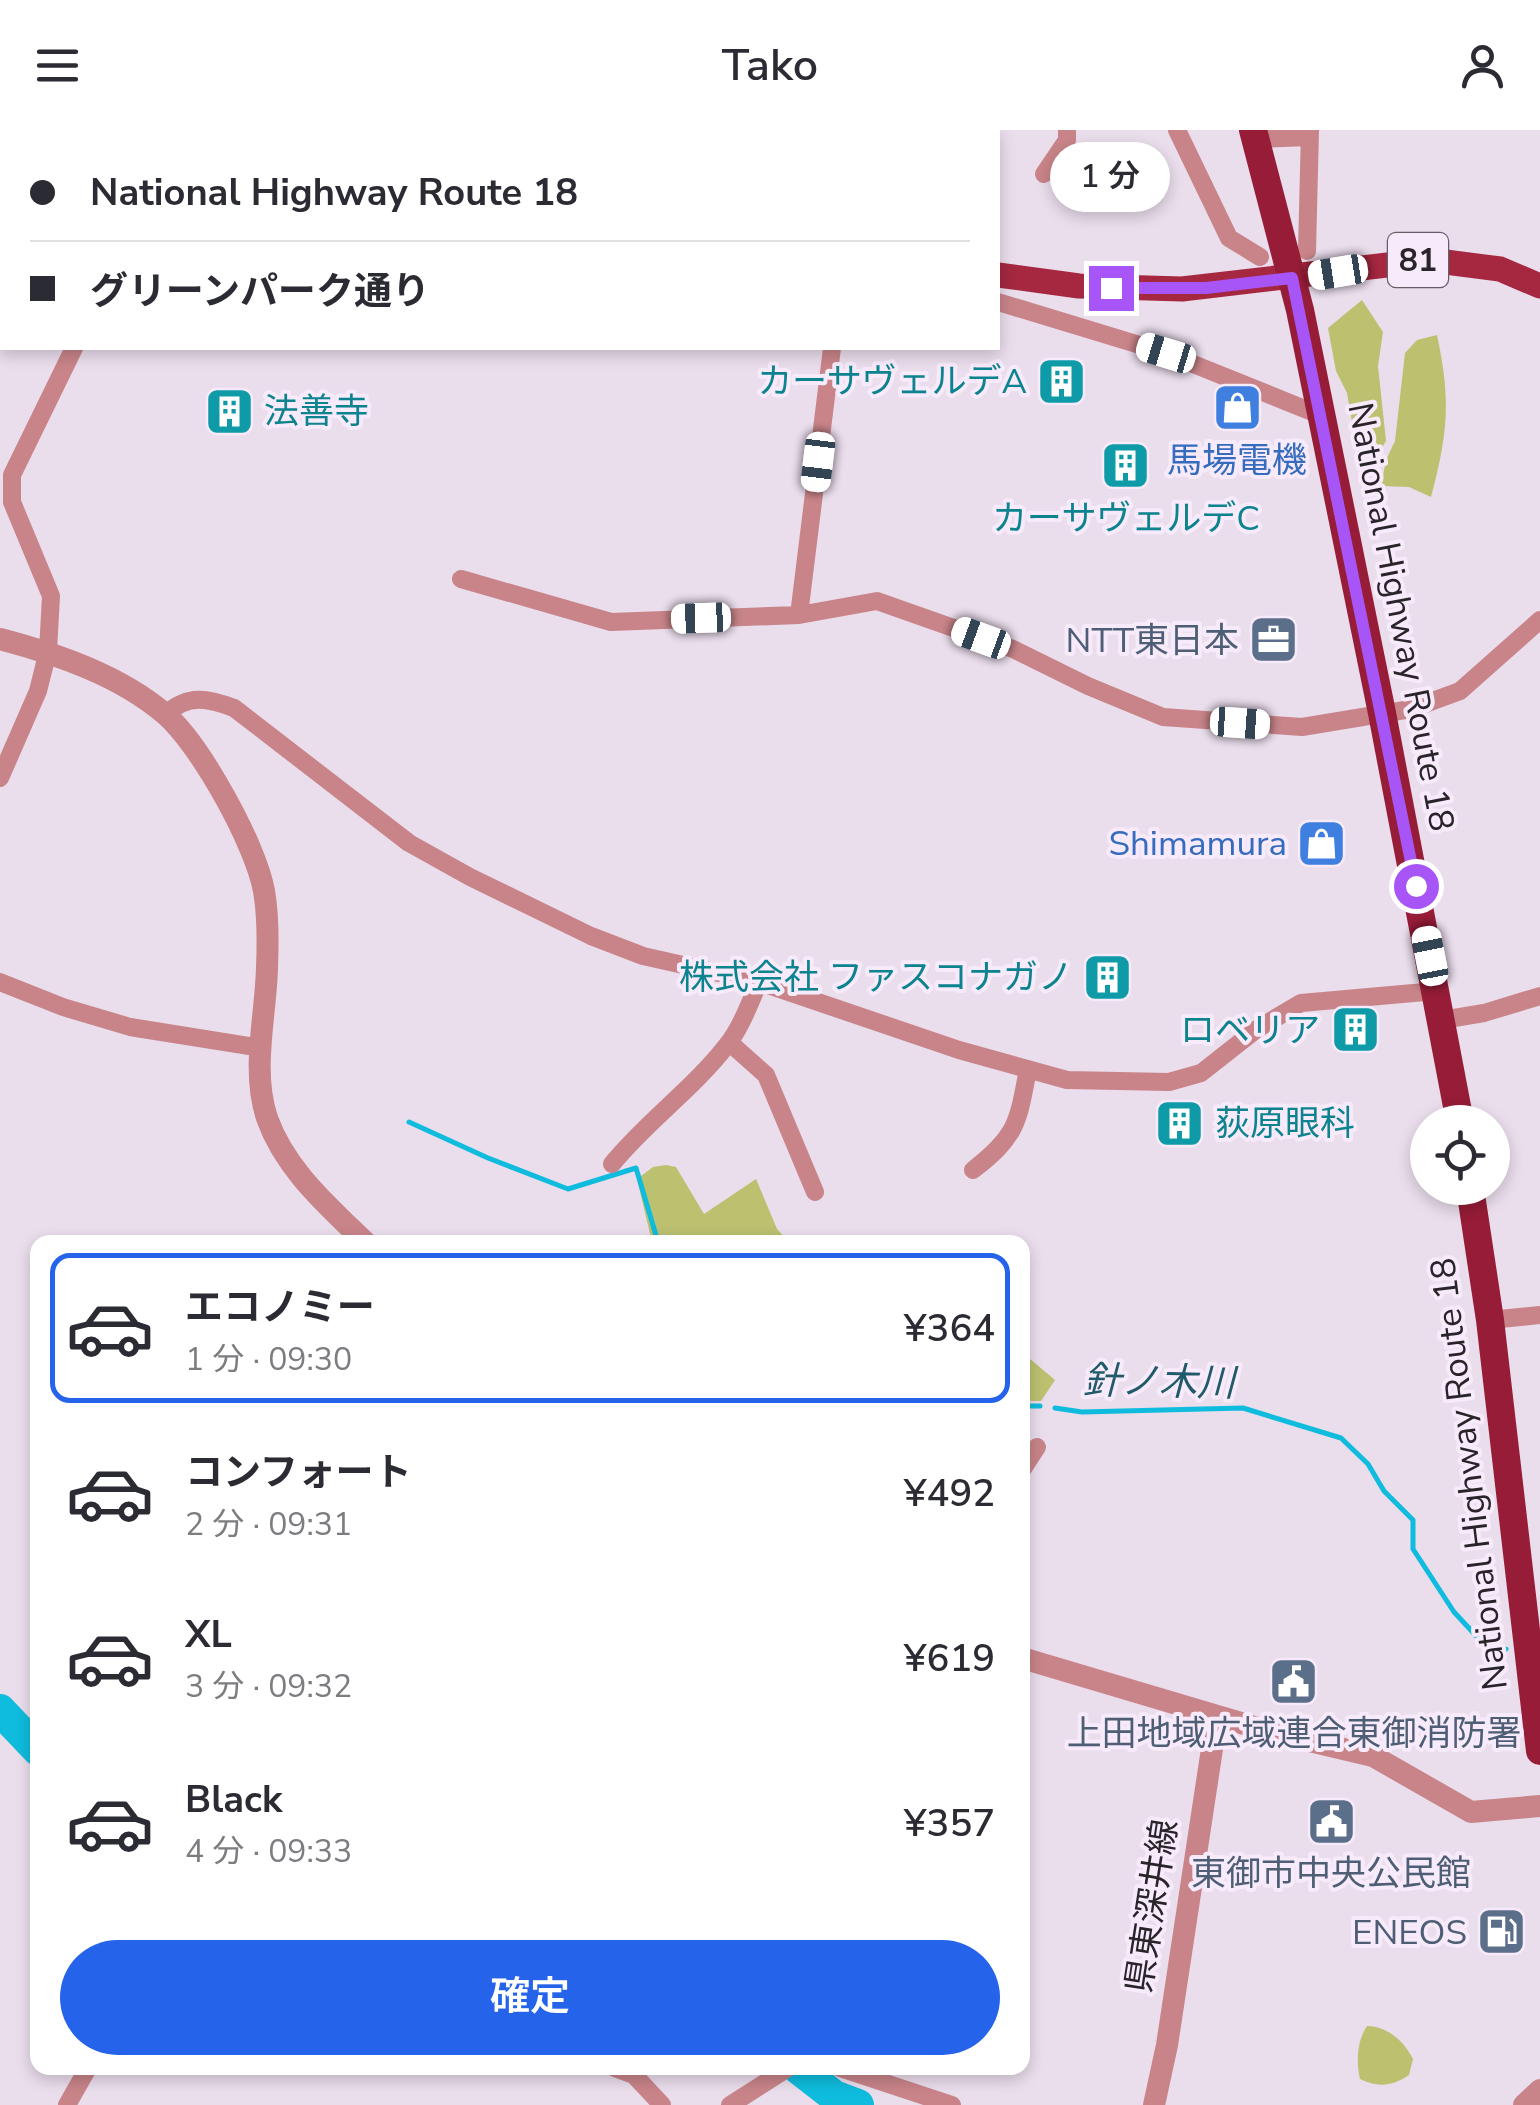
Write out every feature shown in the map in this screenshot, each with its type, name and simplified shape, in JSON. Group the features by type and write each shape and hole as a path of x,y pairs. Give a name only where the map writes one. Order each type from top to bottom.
{"highway":[{"name":"National Highway Route 18","path":"1254,134 1292,278 1322,416 1457,1105"},
{"name":"National Highway Route 18","path":"1473,1205 1490,1320 1540,1752"}],"main road":[{"name":"81","path":"1000,276 1152,290 1292,278 1430,260 1500,270 1540,286"}],"street":[{"path":"1044,174 1067,140 1068,130"},
{"path":"1177,130 1229,238 1260,257"},
{"path":"1254,134 1310,133 1307,251"},
{"path":"1032,312 1037,282"},
{"path":"1000,303 1166,353 1322,416"},
{"path":"0,778 38,692 48,651 51,596 12,502 12,474 73,350"},
{"path":"799,615 832,350"},
{"path":"460,579 611,622 799,615 877,601 1012,650 1162,717 1302,727 1411,710 1460,690 1540,620"},
{"path":"0,639 48,651 123,687 166,714 213,774 244,833 264,890 267,965 260,1086 267,1116 281,1148 318,1196 358,1235"},
{"path":"166,714 192,699 212,699 234,708 409,842 470,877 591,936 643,956 759,982 959,1050 1067,1080 1169,1082 1201,1073 1257,1029 1300,1002 1436,991"},
{"path":"0,982 62,1007 130,1027 261,1048"},
{"path":"612,1164 730,1043 759,982"},
{"path":"1442,1020 1484,1013 1540,996"},
{"path":"730,1043 766,1075 815,1192"},
{"path":"973,1170 1001,1148 1019,1120 1028,1069"},
{"path":"1490,1320 1540,1315"},
{"path":"1030,1457 1037,1446"},
{"path":"1030,1660 1217,1716 1373,1756 1471,1812 1540,1806"},
{"name":"県東深井線","path":"1154,2105 1167,2045 1217,1716"},
{"path":"68,2105 84,2075"},
{"path":"635,2075 662,2105"},
{"path":"730,2105 775,2075"},
{"path":"861,2075 952,2105"},
{"path":"1524,2105 1540,2090"}],"green space":[{"path":"1362,300 1383,332 1378,366 1386,441 1377,456 1365,446 1356,445 1347,393 1336,371 1328,328"},
{"path":"1437,335 1446,416 1431,497 1409,487 1381,486 1395,441 1405,353 1417,340"},
{"path":"653,1167 676,1167 704,1214 756,1179 783,1235 650,1235 637,1179"},
{"path":"1030,1359 1055,1380 1041,1401 1030,1401"},
{"path":"1367,2026 1388,2032 1405,2046 1413,2059 1409,2075 1385,2085 1360,2079 1358,2052"}],"waterway":[{"name":"針ノ木川","path":"409,1122 568,1189 636,1168 656,1235"},
{"name":"針ノ木川","path":"1030,1406 1040,1406"},
{"name":"針ノ木川","path":"1055,1408 1082,1412 1243,1408 1341,1438 1368,1464 1384,1491 1413,1520 1413,1549 1454,1612 1480,1640 1506,1649"},
{"path":"0,1710 30,1742"},
{"path":"807,2075 834,2096 858,2105"}],"place":[{"name":"カーサヴェルデA","path":"1062,381"},
{"name":"馬場電機","path":"1237,408"},
{"name":"法善寺","path":"229,411"},
{"name":"カーサヴェルデC","path":"1126,466"},
{"name":"NTT東日本","path":"1274,640"},
{"name":"Shimamura","path":"1322,843"},
{"name":"株式会社 ファスコナガノ","path":"1108,977"},
{"name":"ロベリア","path":"1355,1030"},
{"name":"荻原眼科","path":"1180,1123"},
{"name":"上田地域広域連合東御消防署","path":"1294,1681"},
{"name":"東御市中央公民館","path":"1331,1821"},
{"name":"ENEOS","path":"1502,1932"}],"route":[{"path":"1111,288 1206,288 1292,278 1416,886"}]}
